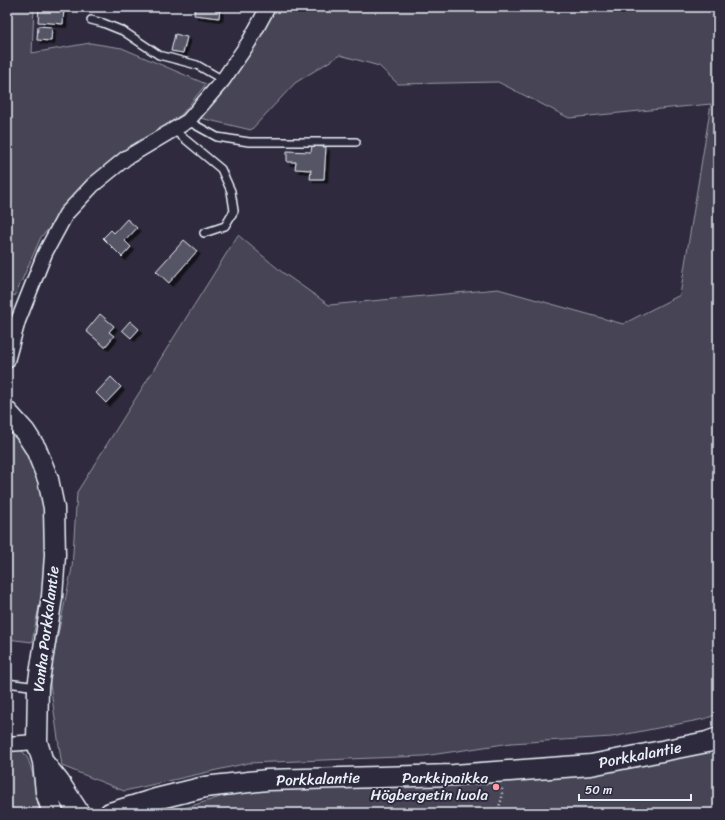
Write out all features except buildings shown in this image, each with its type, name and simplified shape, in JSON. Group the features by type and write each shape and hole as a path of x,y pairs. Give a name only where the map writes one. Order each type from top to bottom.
{"street":[{"path":"7,361 20,314 45,253 66,214 93,185 126,158 188,121 223,80 249,42 268,7"},
{"name":"Vanha Porkkalantie","path":"7,412 25,432 36,449 48,479 54,508 55,555 52,597 38,687 37,742 44,762 46,792 53,813"},
{"name":"Porkkalantie","path":"110,813 156,799 205,787 267,780 454,776 591,765 707,742 718,738"},
{"path":"7,744 37,742"},
{"name":"Vanha Porkkalantie","path":"44,762 79,813"}],"lane":[{"path":"91,20 123,31 159,55 197,65 223,80"},
{"path":"188,121 216,137 249,142 356,142"},
{"path":"174,130 221,169 231,191 234,211 225,226 204,233"},
{"path":"7,683 38,687"}],"path":[{"path":"496,813 502,798"}],"shaded area":[{"path":"7,7 34,7 32,53 90,43 122,48 206,84 182,114 102,171 41,237 15,296 7,292"},
{"path":"272,7 718,7 718,714 704,719 612,737 511,743 424,756 248,763 124,791 62,766 49,677 72,568 77,492 238,235 282,272 329,305 498,289 623,324 680,295 711,104 569,118 498,82 398,84 379,66 340,55 295,83 251,130 196,117"},
{"path":"7,425 25,448 39,477 46,510 45,576 32,642 7,639 7,547 9,522 7,515"},
{"path":"718,746 718,813 169,813 246,789"},
{"path":"7,748 15,748 22,751 26,755 35,787 39,809 38,813 7,813"}],"place":[{"name":"Parkkipaikka Högbergetin luola","path":"496,787"}]}
